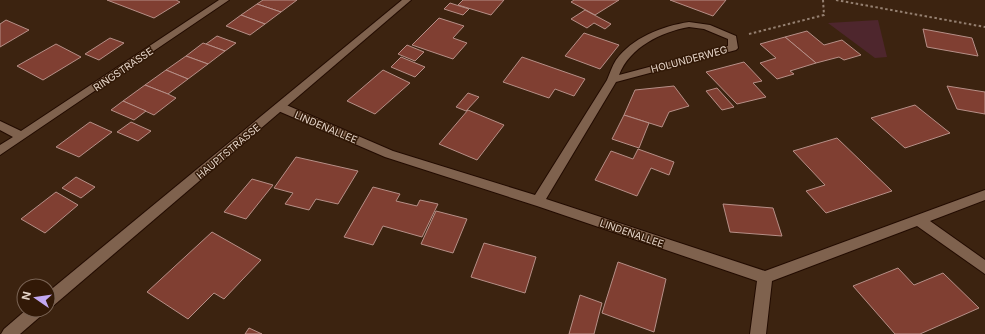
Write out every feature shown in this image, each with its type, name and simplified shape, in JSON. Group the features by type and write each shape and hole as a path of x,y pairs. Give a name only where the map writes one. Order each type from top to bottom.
{"street":[{"name":"RINGSTRASSE","path":"0,151 225,0"},
{"name":"HAUPTSTRASSE","path":"56,294 407,0"},
{"name":"HOLUNDERWEG","path":"538,201 612,80 621,61 632,50 652,37 678,27 696,24 733,38 733,48 612,80"},
{"name":"LINDENALLEE","path":"280,107 389,154 538,201 765,277"},
{"path":"0,124 22,136"},
{"path":"758,334 765,277 985,195"},
{"path":"918,219 985,268"},
{"path":"9,334 28,318"}],"path":[{"path":"733,38 824,15 823,0"},
{"path":"836,0 985,27"}],"shaded area":[{"path":"878,20 887,57 875,58 828,23"}],"building":[{"path":"107,0 176,0 180,2 154,18"},
{"path":"263,0 297,0 281,12 257,4"},
{"path":"463,0 504,0 491,15 458,5"},
{"path":"574,0 619,0 595,15 571,2"},
{"path":"670,0 726,0 713,16"},
{"path":"450,3 469,9 463,15 444,9"},
{"path":"257,4 281,12 265,24 241,15"},
{"path":"585,10 611,24 605,29 594,23 587,28 571,19"},
{"path":"241,15 265,24 250,35 226,26"},
{"path":"439,18 464,26 453,38 467,43 453,59 412,45"},
{"path":"6,20 29,30 0,47 0,24"},
{"path":"923,29 972,38 978,56 927,47"},
{"path":"807,31 824,45 842,40 861,55 844,60 839,57 816,63 785,37"},
{"path":"584,33 619,45 600,69 565,56"},
{"path":"217,36 236,43 225,51 206,44"},
{"path":"785,37 816,63 790,71 794,74 777,79 760,63 776,58 760,44"},
{"path":"110,38 124,43 99,60 85,54"},
{"path":"203,43 225,51 208,64 186,56"},
{"path":"56,44 81,57 43,80 17,66"},
{"path":"407,45 424,52 415,61 398,54"},
{"path":"186,56 208,64 188,79 166,70"},
{"path":"401,57 425,67 415,77 391,67"},
{"path":"522,57 585,79 574,96 555,89 549,98 503,82"},
{"path":"744,62 762,81 753,83 766,97 737,104 706,72"},
{"path":"166,70 188,79 168,94 145,85"},
{"path":"383,70 410,83 375,114 347,101"},
{"path":"145,85 176,98 154,115 123,101"},
{"path":"674,86 689,106 669,112 662,127 624,115 635,90"},
{"path":"947,86 985,92 985,114 957,109"},
{"path":"717,88 734,107 722,110 706,91"},
{"path":"468,93 479,97 466,111 456,107"},
{"path":"123,101 146,111 134,120 111,110"},
{"path":"915,105 950,133 905,148 871,118"},
{"path":"468,110 504,125 477,160 439,144"},
{"path":"624,115 649,123 639,148 612,139"},
{"path":"90,122 112,132 79,157 56,147"},
{"path":"131,122 151,131 138,141 117,132"},
{"path":"837,138 892,191 826,213 806,191 825,185 793,151"},
{"path":"638,149 674,162 669,175 651,168 637,196 595,180 611,151 633,159"},
{"path":"296,157 358,171 338,204 316,199 309,210 285,204 293,193 274,188"},
{"path":"76,177 95,187 81,198 62,188"},
{"path":"252,179 273,185 246,219 224,212"},
{"path":"373,187 400,194 396,201 417,206 420,200 438,204 422,237 383,226 373,245 344,237"},
{"path":"56,192 78,205 45,233 21,219"},
{"path":"723,204 773,208 782,236 730,232"},
{"path":"436,211 467,219 453,253 421,244"},
{"path":"212,232 261,260 224,299 214,293 188,319 147,292"},
{"path":"484,243 536,257 525,293 471,277"},
{"path":"618,262 666,279 654,332 602,313"},
{"path":"898,268 914,285 943,273 979,308 920,334 895,334 853,286"},
{"path":"580,295 602,303 594,334 569,334"},
{"path":"249,328 262,334 245,334"}]}
